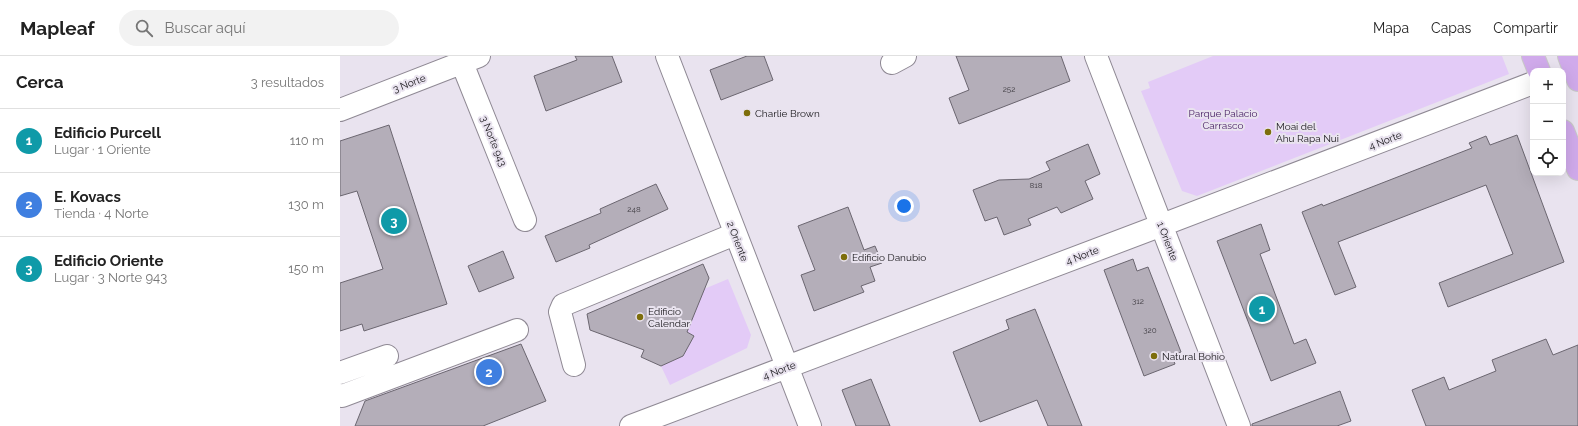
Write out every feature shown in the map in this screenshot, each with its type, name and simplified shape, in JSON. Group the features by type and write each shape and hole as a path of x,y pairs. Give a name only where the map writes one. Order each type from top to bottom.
{"main road":[{"path":"1533,56 1538,68"},
{"path":"1566,139 1578,169"}],"street":[{"name":"2 Oriente","path":"667,56 810,426"},
{"name":"1 Oriente","path":"1096,56 1239,426"},
{"name":"3 Norte","path":"340,110 470,59"},
{"name":"3 Norte 943","path":"470,59 525,220"},
{"name":"4 Norte","path":"631,426 1162,226 1530,84"},
{"path":"574,365 560,312 562,305 735,234"},
{"path":"340,396 517,330"},
{"path":"340,373 387,356"}],"green space":[{"name":"Parque Palacio Carrasco","path":"1213,56 1502,56 1509,74 1197,196 1182,191 1141,91 1150,88 1148,82"},
{"path":"728,279 751,335 747,348 670,385 661,366 683,356 694,336 687,332 704,289"}],"building":[{"path":"575,56 612,56 622,82 546,111 534,76 577,60"},
{"path":"747,56 764,56 773,80 721,100 710,70"},
{"path":"956,56 1061,56 1070,81 959,124 949,98 969,90"},
{"path":"389,125 447,304 364,331 362,324 340,331 340,283 383,269 357,191 340,196 340,141"},
{"path":"1517,135 1530,170 1530,176 1532,176 1564,262 1448,307 1439,283 1513,254 1486,185 1338,242 1356,287 1335,295 1302,212 1322,204 1323,206 1472,148 1469,143 1486,136 1490,145"},
{"path":"1088,144 1100,174 1085,181 1093,199 1061,213 1057,207 1028,219 1031,225 1004,235 997,217 985,221 973,190 999,180 1029,179 1050,170 1046,162"},
{"path":"656,184 668,209 589,245 590,248 556,262 545,236 601,213 600,209"},
{"name":"Edificio Danubio","path":"848,207 864,250 875,246 882,263 870,267 875,281 861,286 864,292 814,311 801,275 815,270 798,226"},
{"path":"1261,224 1270,250 1260,254 1294,344 1306,339 1316,363 1271,381 1217,241"},
{"path":"503,251 514,278 479,292 468,266"},
{"path":"1133,259 1137,271 1148,267 1181,352 1172,356 1175,364 1144,376 1104,270"},
{"name":"Edificio Calendar","path":"703,264 709,278 687,332 694,336 683,356 661,366 641,357 644,350 590,330 587,314"},
{"path":"1035,309 1082,426 1048,426 1037,400 980,422 953,352 1009,329 1006,320"},
{"path":"1546,339 1553,355 1578,345 1578,426 1426,426 1412,390 1444,377 1449,390 1496,371 1492,360"},
{"path":"521,344 546,401 483,426 355,426 365,401"},
{"path":"871,379 890,426 856,426 842,390"},
{"path":"1340,391 1351,421 1337,426 1252,426 1252,424"}],"place":[{"name":"Charlie Brown","path":"747,113"},
{"name":"Moai del Ahu Rapa Nui","path":"1268,132"},
{"name":"Edificio Oriente","path":"394,221"},
{"name":"Edificio Danubio","path":"844,257"},
{"name":"Edificio Purcell","path":"1262,309"},
{"name":"Edificio Calendar","path":"640,317"},
{"name":"Natural Bohio","path":"1154,356"},
{"name":"E. Kovacs","path":"489,372"}]}
